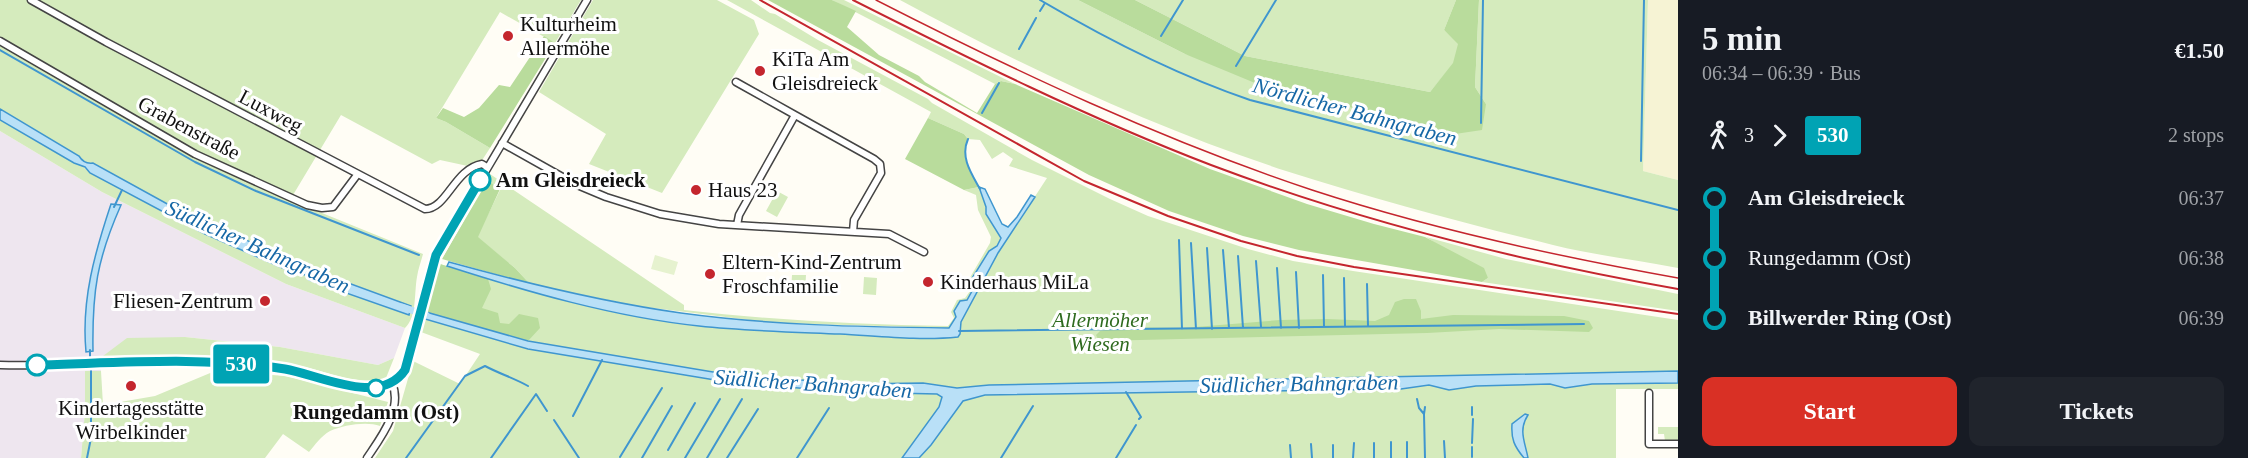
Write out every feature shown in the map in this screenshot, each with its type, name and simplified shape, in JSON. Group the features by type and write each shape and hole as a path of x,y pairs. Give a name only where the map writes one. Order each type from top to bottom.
{"street":[{"name":"Luxweg","path":"30,0 425,209 436,207 468,168 482,164 487,167"},
{"path":"0,365 219,363 287,369 366,388 377,388 392,383 403,374 409,359 436,255 587,0"},
{"name":"Grabenstraße","path":"0,41 195,154 307,205 322,208 333,207 357,175"},
{"path":"736,82 880,164 881,173 854,220 853,232"},
{"path":"737,225 739,215 795,115"},
{"path":"502,143 558,176 606,197 660,214 737,225 889,234 924,252"},
{"path":"367,458 394,410 396,393 392,383"},
{"path":"1649,393 1649,444 1678,444"}],"shaded area":[{"path":"1648,0 1678,0 1678,180 1643,171"},
{"path":"0,131 102,192 286,284 405,328 394,358 378,365 280,347 185,337 99,359 101,371 85,372 85,411 81,458 0,458"}],"green space":[{"path":"0,0 581,0 555,43 500,12 436,118 490,148 477,168 440,160 432,164 341,115 290,200 423,254 417,274 412,318 405,328 286,284 102,192 0,131 0,120 74,163 80,164 90,173 205,234 258,258 306,275 310,280 307,271 297,263 171,206 93,163 88,164 79,156 0,109"},
{"path":"593,0 717,0 754,20 759,34 662,193 589,164 606,134 539,92"},
{"name":"Allermöher Wiesen","path":"727,0 751,0 770,13 928,99 1032,160 1148,216 1248,249 1293,261 1678,320 1678,376 1418,376 1418,385 1449,390 1476,386 1550,384 1565,388 1592,384 1678,383 1678,389 1616,389 1616,458 1528,458 1522,435 1523,422 1512,424 1519,452 1524,458 375,458 393,431 413,361 460,384 480,354 421,332 440,264 488,279 638,316 698,325 867,335 958,337 961,322 998,253 1047,178 1009,166 1013,159 1003,152 992,159 980,140 968,139 964,134 928,118 931,112"},
{"path":"768,0 832,0 856,11 847,27 879,55 919,76 925,82 977,113 995,84 1001,81 1015,84 1210,169 1307,204 1425,237 1484,268 1488,278 1482,282 1299,250 1243,236 1169,211 1089,175"},
{"path":"832,0 844,0 1015,84 1001,81 995,84"},
{"path":"900,0 1078,0 1185,54 1486,104 1475,87 1479,0 1648,0 1643,171 1678,180 1678,268 1568,249 1419,210 1286,171 1187,135 1089,94 993,49"},
{"path":"1078,0 1135,0 1245,56 1430,92 1453,63 1458,44 1444,30 1456,0 1479,0 1475,87 1486,104 1482,130 1455,134 1255,83 1185,54"},
{"path":"1135,0 1456,0 1444,30 1459,44 1454,63 1430,92 1245,56"},
{"path":"544,36 555,43 490,148 436,118 443,108 464,117 479,108 499,85 510,87"},
{"path":"928,118 964,134 968,139 966,158 979,187 964,190 905,159"},
{"path":"490,174 684,305 684,310 816,321 948,326 954,318 951,312 957,300 965,298 970,291 968,281 990,243 991,237 978,210 976,195 964,190 979,187 986,214 1001,238 997,246 989,251 971,280 972,291 967,300 960,301 954,311 956,317 949,328 775,323 637,306 530,284 515,268 477,237 500,190 487,180"},
{"path":"487,180 500,189 478,237 515,268 530,284 442,259"},
{"path":"777,191 788,197 777,217 766,211"},
{"path":"1426,237 1506,259 1678,294 1678,311 1482,282 1488,278"},
{"path":"655,255 678,262 674,275 651,269"},
{"path":"440,264 488,279 491,289 482,308 498,313 500,323 509,324 519,314 538,318 540,328 528,341 426,312"},
{"path":"792,275 806,275 805,292 791,291"},
{"path":"864,277 877,278 876,295 863,294"},
{"path":"1416,299 1421,311 1421,319 1453,315 1564,316 1589,321 1593,328 1589,332 1499,329 1427,333 1099,341 1096,335 1100,331 1121,327 1183,328 1280,320 1375,321 1389,315 1395,302"},
{"path":"185,337 280,347 378,365 394,358 386,378 374,380 349,379 288,364 241,360 99,359 127,338"},
{"path":"85,371 101,371 103,405 155,396 215,371 286,376 388,402 380,426 362,424 335,429 324,435 309,452 283,434 265,458 81,458 85,411"},
{"path":"1658,427 1678,427 1678,441 1665,441 1664,434 1658,434"}],"water":[{"path":"0,109 79,156 84,162 93,163 171,206 297,263 306,271 313,270 411,306 409,315 309,280 306,275 294,273 205,234 90,173 85,167 74,163 0,120"},
{"path":"979,187 985,189 1002,224 1008,227 1031,195 1035,197 998,253 961,322 958,337 914,338 770,331 667,322 603,310 447,266 449,262 564,291 681,313 781,323 949,328 956,317 954,311 960,301 967,300 972,291 971,280 989,251 997,246 1001,238 986,214"},
{"path":"111,204 121,205 101,259 95,293 93,351 86,352 87,295"},
{"path":"426,312 528,341 725,374 853,384 923,383 957,388 989,385 1678,371 1678,383 1592,384 1565,388 1550,384 1476,386 1449,390 1429,385 1401,389 985,395 963,401 919,458 902,458 939,407 942,397 937,394 847,392 727,382 528,349 425,319"},
{"path":"1525,414 1528,415 1523,426 1523,436 1528,458 1524,458 1518,450 1512,434 1512,424"}],"waterway":[{"name":"Nördlicher Bahngraben","path":"1040,0 1143,56 1250,100 1678,210"},
{"path":"1161,36 1183,0"},
{"path":"1236,66 1276,0"},
{"path":"1481,123 1483,0"},
{"path":"1641,161 1644,0"},
{"path":"1040,11 1045,3"},
{"path":"1019,49 1036,18"},
{"path":"0,50 195,162 256,191 419,255"},
{"path":"982,113 999,83"},
{"path":"968,139 966,159 980,189"},
{"path":"114,207 122,190"},
{"path":"1179,240 1182,329"},
{"path":"1191,243 1196,329"},
{"path":"1207,248 1212,329"},
{"path":"1223,250 1229,328"},
{"path":"1238,256 1243,328"},
{"path":"1256,261 1261,327"},
{"path":"1277,268 1281,328"},
{"path":"1296,272 1299,328"},
{"path":"1323,275 1324,327"},
{"path":"1344,278 1345,326"},
{"path":"1367,284 1368,326"},
{"name":"Südlicher Bahngraben","path":"402,307 426,315"},
{"path":"959,331 1584,324"},
{"path":"90,350 90,356"},
{"path":"573,416 602,360"},
{"path":"406,458 465,376 485,366 528,386"},
{"path":"87,458 91,438 91,371"},
{"path":"620,457 662,388"},
{"path":"1126,392 1141,417 1139,419"},
{"path":"491,458 536,394 547,411"},
{"path":"685,458 720,399"},
{"path":"707,458 742,399"},
{"path":"1417,399 1419,408 1424,414 1425,458"},
{"path":"668,450 695,403"},
{"path":"642,458 672,406"},
{"path":"1001,458 1033,406"},
{"path":"1424,414 1425,407"},
{"path":"1472,407 1472,415"},
{"path":"797,458 829,408"},
{"path":"727,458 758,409"},
{"path":"1472,443 1473,419"},
{"path":"554,420 579,458"},
{"path":"1116,458 1136,425"},
{"path":"1444,441 1445,458"},
{"path":"1391,442 1391,458"},
{"path":"1407,442 1407,458"},
{"path":"1353,458 1354,443"},
{"path":"1374,443 1374,458"},
{"path":"1311,444 1312,458"},
{"path":"1290,445 1291,458"},
{"path":"1333,445 1333,458"},
{"path":"1472,447 1472,457"}],"tram line":[{"path":"876,0 1036,79 1145,127 1312,190 1448,229 1678,278"}],"railway":[{"path":"760,0 1084,181 1168,216 1241,241 1297,256 1354,267 1678,314"},
{"path":"853,0 1075,108 1165,147 1268,186 1442,238 1559,266 1678,289"}],"bus line":[{"name":"530","path":"37,365 231,363 287,369 358,387 374,389 388,385 397,380 405,370 436,255 480,180"}],"place":[{"name":"Kulturheim Allermöhe","path":"508,36"},
{"name":"KiTa Am Gleisdreieck","path":"760,71"},
{"name":"Am Gleisdreieck","path":"480,180"},
{"name":"Haus 23","path":"696,190"},
{"name":"Eltern-Kind-Zentrum Froschfamilie","path":"710,274"},
{"name":"Kinderhaus MiLa","path":"928,282"},
{"name":"Fliesen-Zentrum","path":"265,301"},
{"name":"Kindertagesstätte Wirbelkinder","path":"131,386"},
{"name":"Rungedamm (Ost)","path":"376,388"}]}
